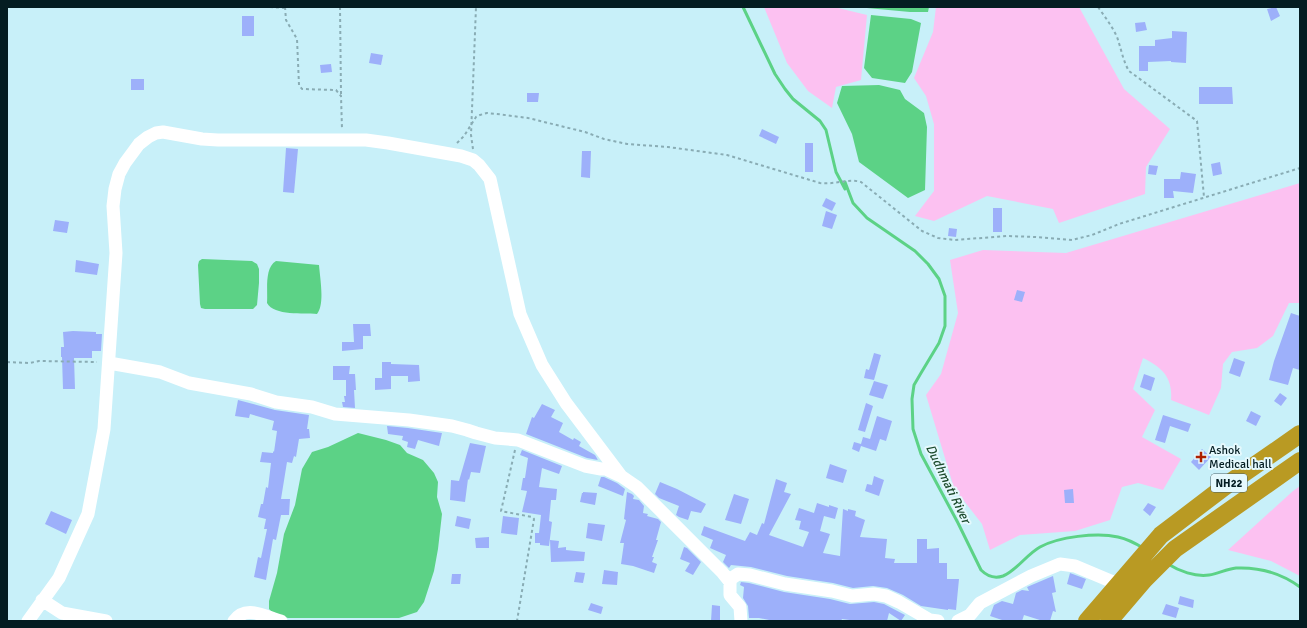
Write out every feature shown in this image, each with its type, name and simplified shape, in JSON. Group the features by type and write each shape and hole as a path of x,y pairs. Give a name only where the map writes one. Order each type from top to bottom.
{"highway":[{"name":"NH22","path":"1109,621 1132,577 1162,535 1228,484 1300,434"},
{"name":"NH22","path":"1087,621 1132,577 1175,549 1300,461"}],"street":[{"path":"28,621 59,578 88,514 104,429 116,253 113,206 119,174 125,163 140,144 148,137 163,132 202,139 218,140 350,140 381,142 432,150 473,160 490,179 520,314 542,365 566,404 621,476"},
{"path":"109,363 160,372 189,384 251,394 276,402 312,407 335,414 409,420 452,426 476,434 495,438 518,440 585,466 606,469 621,476 637,487 722,572 730,582"},
{"path":"958,621 970,615 980,602 1031,576 1060,564 1075,566 1113,582 1132,577"},
{"path":"741,621 740,607 730,595 730,582 732,578 738,574 750,575 785,584 832,591 852,596 874,594 886,596 930,620 938,621"},
{"path":"42,600 62,613 106,621"},
{"path":"234,621 237,616 247,612 260,614 281,621"}],"path":[{"path":"270,7 285,8 286,20 297,39 299,85 302,89 336,90 341,96"},
{"path":"340,7 342,132 350,140"},
{"path":"476,7 471,135 473,149 479,165"},
{"path":"1098,7 1116,36 1129,71 1197,121 1204,197"},
{"path":"452,146 458,143 464,136 476,117 487,114 528,118 627,144 668,147 727,155 820,184 856,181 861,182 922,230 930,235 946,239 1007,236 1072,240 1092,235 1119,224 1300,168"},
{"path":"7,362 30,364 39,361 109,363"},
{"path":"517,621 534,519 532,517 501,511 518,440"}],"shaded area":[{"path":"764,7 838,8 867,15 861,80 836,87 832,108 808,91 787,63"},
{"path":"856,7 929,7 928,12 910,12"},
{"path":"936,7 1079,7 1124,89 1170,129 1146,167 1145,194 1059,223 1053,209 987,196 934,221 915,216 934,191 934,124 926,96 914,78 933,32"},
{"path":"871,15 911,19 921,23 912,72 905,83 872,78 864,68"},
{"path":"879,85 900,90 905,99 924,113 927,127 925,190 908,198 859,162 852,134 837,103 842,86"},
{"path":"1300,183 1300,303 1289,303 1273,336 1257,348 1232,352 1223,364 1221,388 1209,415 1171,400 1170,385 1165,374 1156,365 1143,358 1133,389 1155,410 1142,437 1181,459 1163,490 1138,483 1122,487 1110,520 1075,531 1020,535 990,550 982,524 954,488 926,395 941,374 958,313 950,260 983,250 1066,253"},
{"path":"202,259 252,261 257,264 259,269 259,283 257,305 253,309 201,308 198,265 199,261"},
{"path":"276,261 319,265 321,304 317,314 282,312 271,307 267,303 268,274 272,264"},
{"path":"358,433 400,445 407,453 423,460 434,473 438,482 437,497 442,514 438,549 434,571 424,602 417,612 399,618 288,618 274,614 269,609 269,601 277,573 284,534 295,505 302,469 312,452 328,447"},
{"path":"1300,486 1300,576 1271,561 1228,550 1293,491"}],"building":[{"path":"1276,7 1280,16 1271,21 1267,9"},
{"path":"242,16 254,16 254,36 242,36"},
{"path":"1145,22 1147,30 1136,32 1135,23"},
{"path":"1172,31 1187,32 1186,63 1171,61 1148,62 1148,71 1139,71 1139,46 1155,46 1155,40 1172,38"},
{"path":"371,53 383,55 381,65 369,63"},
{"path":"331,64 332,72 321,73 320,65"},
{"path":"131,79 144,79 144,90 131,90"},
{"path":"1199,87 1232,87 1233,104 1199,104"},
{"path":"527,93 539,93 538,102 527,102"},
{"path":"762,129 779,137 776,144 759,136"},
{"path":"805,143 813,143 813,172 805,172"},
{"path":"286,148 298,149 294,193 283,192"},
{"path":"582,151 591,151 590,178 581,177"},
{"path":"1220,162 1222,174 1213,176 1211,164"},
{"path":"1149,165 1158,166 1156,175 1148,174"},
{"path":"1181,172 1196,174 1193,193 1173,191 1174,198 1164,198 1164,179 1180,179"},
{"path":"826,198 836,203 832,211 822,206"},
{"path":"993,208 1002,208 1002,232 993,232"},
{"path":"826,211 837,215 832,229 822,226"},
{"path":"55,220 69,222 67,233 53,231"},
{"path":"949,228 957,229 956,237 948,236"},
{"path":"76,260 99,264 97,275 75,272"},
{"path":"1017,290 1025,292 1022,302 1014,300"},
{"path":"1291,313 1300,316 1300,370 1293,368 1288,385 1269,380"},
{"path":"353,324 370,324 371,336 363,336 363,349 342,351 342,342 354,342"},
{"path":"63,332 96,332 96,334 102,334 101,351 92,351 92,358 74,358 75,389 63,389 61,347 64,347"},
{"path":"874,353 881,355 874,380 864,378 866,369 869,370"},
{"path":"1234,358 1245,362 1240,377 1229,373"},
{"path":"382,362 391,362 391,364 419,365 420,381 408,382 408,376 391,376 391,389 375,390 375,378 382,378"},
{"path":"333,366 350,366 349,374 355,374 355,408 343,407 342,402 345,402 344,396 346,396 346,380 333,380"},
{"path":"1144,374 1155,378 1151,391 1140,387"},
{"path":"874,381 888,385 883,399 869,395"},
{"path":"1280,393 1287,398 1281,406 1274,401"},
{"path":"238,400 275,410 309,415 307,429 309,429 310,438 299,439 296,457 294,456 292,463 287,462 281,499 290,499 289,515 281,515 276,540 273,539 266,580 254,577 258,557 261,558 267,529 264,529 266,519 258,517 261,504 263,504 266,487 268,488 271,463 260,462 262,452 274,452 277,431 272,430 274,421 250,414 249,418 235,416"},
{"path":"866,403 873,406 865,432 858,430"},
{"path":"542,404 555,410 551,417 563,423 559,432 573,440 574,438 581,442 579,446 595,455 598,460 587,458 526,434 532,417 534,418"},
{"path":"1251,411 1261,416 1256,426 1246,421"},
{"path":"1163,415 1191,424 1188,432 1170,426 1165,443 1155,440"},
{"path":"877,416 892,421 886,441 880,439 876,451 861,446 859,452 852,449 854,442 861,444 863,437 870,439"},
{"path":"387,426 442,433 439,446 418,440 415,449 407,447 408,442 402,440 403,436 388,434"},
{"path":"470,443 486,446 480,473 471,472 469,480 468,479 465,502 450,500 451,480 459,481"},
{"path":"1202,449 1211,457 1199,470 1191,462"},
{"path":"522,450 562,466 559,474 542,468 539,487 557,489 556,500 551,500 549,521 552,522 549,546 535,543 535,533 539,533 541,515 522,512 527,491 521,490 523,478 525,478 528,458 520,455"},
{"path":"830,464 847,470 843,483 826,478"},
{"path":"874,476 884,480 879,496 865,491 867,484 872,485"},
{"path":"601,477 617,483 625,489 623,496 598,486"},
{"path":"776,479 787,483 784,492 791,494 769,535 803,547 809,532 799,529 801,521 795,520 799,508 814,513 817,503 838,508 835,519 824,516 820,531 830,534 823,553 840,556 843,509 848,511 848,509 856,511 855,516 865,520 860,537 887,539 885,558 895,559 894,563 917,563 917,539 927,539 927,549 939,548 939,563 947,563 947,579 959,579 956,610 921,606 903,595 887,588 873,586 853,588 833,583 787,576 751,567 731,565 729,568 723,562 726,555 710,548 713,540 701,535 704,526 745,541 750,532 757,535 762,523 764,524"},
{"path":"660,482 706,504 701,513 691,511 688,520 676,515 679,506 659,498 655,494"},
{"path":"1073,489 1074,503 1065,503 1064,490"},
{"path":"583,492 597,493 595,505 580,502"},
{"path":"627,492 632,494 634,496 633,499 639,500 644,506 643,513 648,514 647,516 658,519 661,522 656,540 658,540 652,557 654,557 652,562 657,564 654,573 633,566 621,564 624,543 620,543 626,520 624,519"},
{"path":"734,494 749,499 741,524 725,520"},
{"path":"1148,503 1156,507 1150,516 1143,510"},
{"path":"51,511 72,520 66,534 45,524"},
{"path":"457,516 471,519 469,529 455,526"},
{"path":"503,516 519,518 517,535 501,533"},
{"path":"588,523 605,525 602,541 586,538"},
{"path":"489,537 489,548 476,548 475,538"},
{"path":"550,540 559,541 558,548 566,547 566,550 585,552 584,561 551,562"},
{"path":"684,547 687,548 701,562 693,575 685,571 690,563 680,559"},
{"path":"604,570 618,572 617,585 602,584"},
{"path":"576,572 585,573 583,583 574,582"},
{"path":"1070,573 1086,579 1082,589 1067,584"},
{"path":"452,574 461,574 460,584 451,584"},
{"path":"1053,576 1056,592 1052,593 1056,612 1053,611 1050,621 1043,621 1024,615 1022,621 1005,621 990,616 994,605 1002,601 1013,604 1016,593 1022,590 1029,591 1027,587"},
{"path":"741,582 784,592 830,599 850,604 874,602 884,604 905,615 901,621 889,613 887,621 857,621 842,619 841,621 774,621 749,618 748,606 743,598 744,587 740,585"},
{"path":"1180,596 1194,600 1193,608 1178,604"},
{"path":"591,603 603,607 601,614 588,610"},
{"path":"1166,604 1179,608 1176,618 1162,614"},
{"path":"712,605 720,606 720,621 711,621"}],"waterway":[{"name":"Dudhmati River","path":"743,7 775,74 785,89 793,99 820,121 826,130 836,172 845,189 845,182 853,203 867,218 915,251 928,264 939,279 945,296 945,326 939,343 914,385 912,399 913,429 921,454 981,570 991,576 1003,576 1013,570 1040,547 1048,543 1078,536 1099,535 1118,537 1131,541 1143,548"},
{"name":"Dudhmati River","path":"1168,564 1182,571 1198,575 1212,574 1236,568 1261,570 1285,578 1300,587"}],"place":[{"name":"Ashok Medical hall","path":"1201,457"}]}
